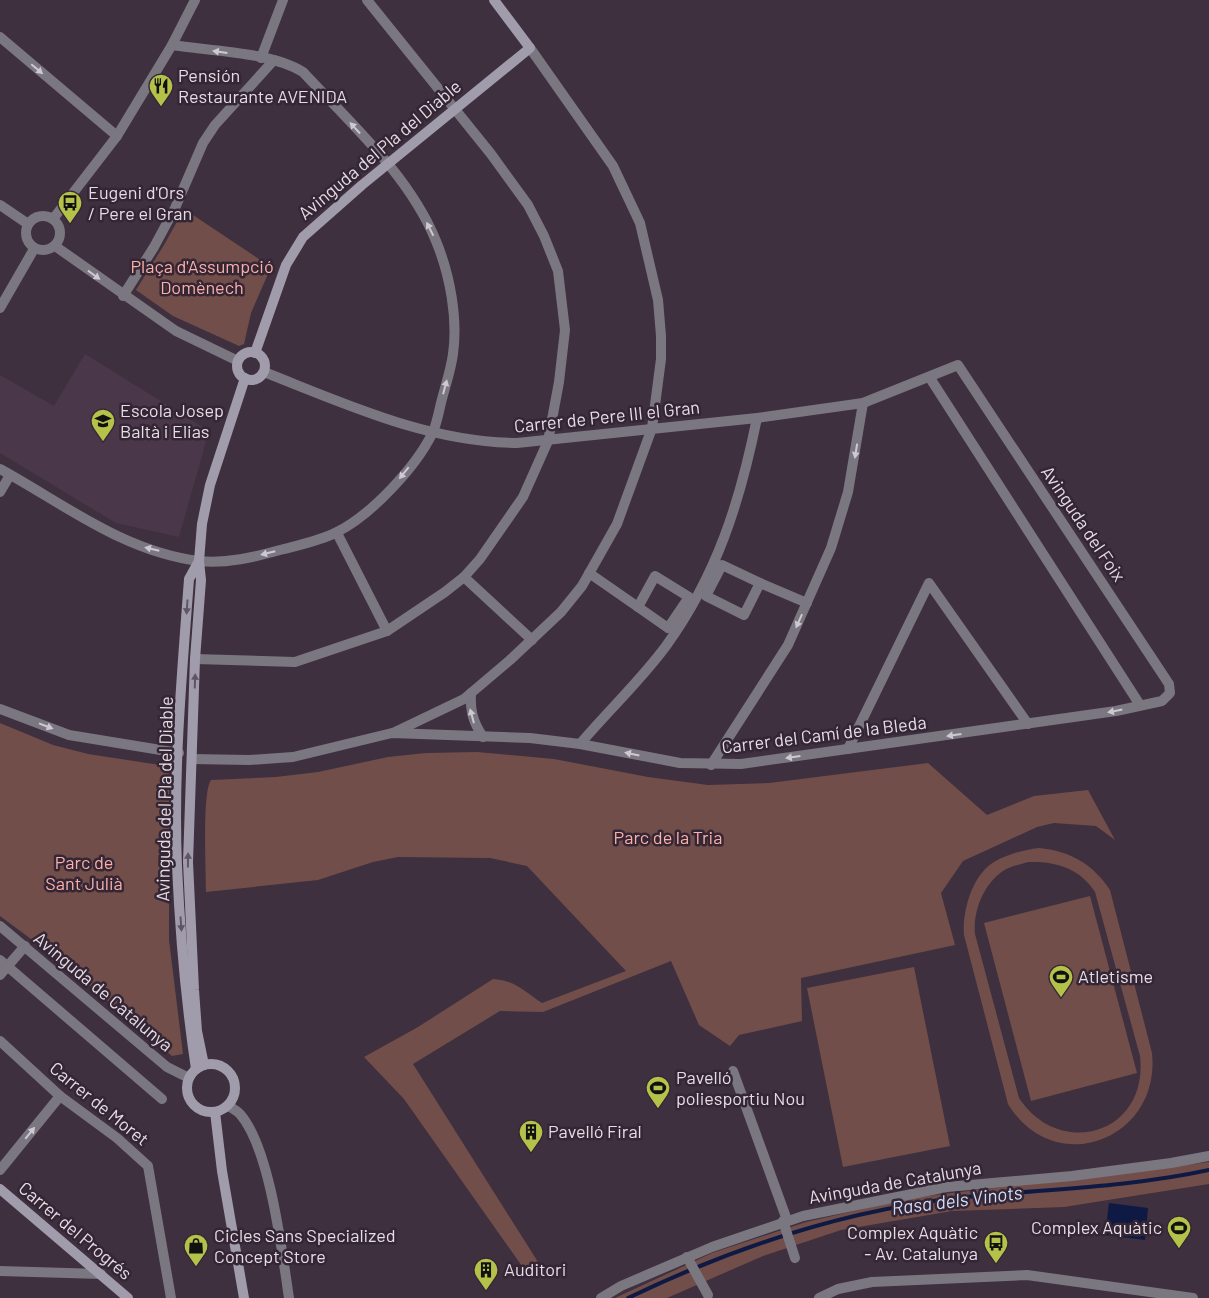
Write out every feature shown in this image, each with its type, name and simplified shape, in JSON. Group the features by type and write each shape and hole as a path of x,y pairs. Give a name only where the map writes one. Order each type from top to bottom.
{"street":[{"path":"53,219 118,136 172,45 195,0"},
{"path":"261,58 283,0"},
{"path":"195,660 295,662 387,631 433,601 464,577 503,528 523,497 548,441 560,382 565,330 558,271 544,236 528,205 454,108 367,0"},
{"path":"392,733 464,699 561,612 582,586 617,524 652,428 661,358 661,336 658,300 640,222 604,152 494,0"},
{"path":"0,37 118,136"},
{"path":"0,469 72,512 135,546 199,561 249,558 309,543 337,532 362,516 404,474 432,434 453,352 454,328 449,287 436,241 422,214 388,164 303,72 291,65 274,60 172,45"},
{"name":"Avinguda del Pla del Diable","path":"255,353 286,266 303,237 454,108 530,48"},
{"path":"123,296 154,247 175,208 203,143 215,125 274,60"},
{"path":"0,205 28,224"},
{"path":"39,216 53,219 59,226 61,234 55,246 48,250 34,249 25,237 28,224 39,216"},
{"path":"55,246 123,296 176,331 238,361"},
{"path":"0,308 34,249"},
{"path":"255,353 264,361 264,372 253,380 245,378 238,372 238,361 245,354 255,353"},
{"name":"Carrer de Pere III el Gran","path":"264,372 369,413 432,434 489,443 548,441 652,428 758,418 864,403 930,378 958,365"},
{"name":"Avinguda del Foix","path":"958,365 1169,684 1170,693 1162,701"},
{"name":"Avinguda del Pla del Diable","path":"200,1067 194,998 188,862 195,660 201,580 199,561 202,524 210,485 245,378"},
{"path":"930,378 1140,705"},
{"path":"711,765 788,645 831,548 843,511 864,403"},
{"path":"580,744 666,647 700,593 732,520 747,469 758,418"},
{"path":"0,492 10,475"},
{"path":"337,532 387,631"},
{"name":"Avinguda del Pla del Diable","path":"199,561 189,579 178,753 177,864 185,994 200,1067"},
{"path":"760,583 744,615 706,596 722,565 807,603"},
{"path":"589,573 668,628 689,596 655,576 638,607"},
{"path":"464,577 532,640"},
{"path":"848,749 929,583 1028,724"},
{"path":"471,693 470,710 474,724 483,737"},
{"name":"Carrer del Camí de la Bleda","path":"192,759 249,760 293,757 392,733 530,738 580,744 650,758 711,765 741,764 1116,711 1162,701"},
{"path":"0,709 69,735 178,753"},
{"name":"Avinguda de Catalunya","path":"0,926 167,1067 188,1078"},
{"path":"0,975 4,963 25,946"},
{"path":"4,963 162,1099"},
{"name":"Carrer de Moret","path":"0,1041 60,1096 117,1138 148,1166 169,1297"},
{"path":"220,1066 232,1076 235,1092 228,1106 215,1112 200,1110 189,1100 186,1086 188,1078 200,1067 220,1066"},
{"path":"733,1071 785,1220 795,1258"},
{"path":"0,1170 60,1096"},
{"path":"228,1106 240,1114 258,1145 272,1197 289,1298"},
{"path":"215,1112 222,1171 244,1298"},
{"name":"Avinguda de Catalunya","path":"601,1298 615,1294 687,1257 785,1220 947,1187 1072,1176 1209,1156"},
{"name":"Carrer del Progrés","path":"0,1189 128,1298"},
{"path":"687,1257 708,1295"},
{"path":"0,1271 101,1274"},
{"path":"819,1298 838,1289 872,1282 1027,1275 1193,1298"}],"shaded area":[{"name":"Escola Josep Baltà i Elias","path":"85,354 209,431 179,537 116,523 0,453 0,375 54,406"}],"green space":[{"name":"Plaça d'Assumpció Domènech","path":"184,209 271,267 251,313 244,344 239,346 173,316 136,290"},
{"name":"Parc de Sant Julià","path":"0,723 53,745 88,754 160,765 169,771 169,940 183,1054 172,1056 62,962 0,916"},
{"name":"Parc de la Tria","path":"477,752 554,759 648,777 708,785 769,783 928,763 987,815 1034,796 1088,790 1115,840 1096,826 1054,823 1037,827 963,861 941,893 955,945 801,978 802,1021 739,1035 730,1046 699,1025 671,961 543,1012 500,1011 413,1064 538,1262 524,1269 404,1099 364,1057 418,1027 493,979 514,984 542,1003 626,971 527,866 490,858 398,857 373,862 318,880 206,892 205,815 208,787 211,780 276,777 318,772 388,757 426,753"},
{"path":"1039,848 1061,852 1080,860 1096,873 1110,890 1152,1053 1150,1083 1140,1108 1123,1127 1101,1140 1076,1144 1051,1140 1028,1127 1008,1104 964,935 965,916 970,895 974,885 986,868 999,859","holes":["1028,862 1057,865 1074,872 1082,877 1095,892 1140,1056 1139,1083 1131,1104 1116,1120 1098,1130 1078,1133 1056,1129 1036,1117 1019,1098 975,934 977,909 983,894 993,880 1009,868"]},
{"name":"Atletisme","path":"1090,896 1137,1073 1031,1101 984,923"},
{"path":"914,967 950,1146 843,1167 807,988"},
{"path":"1209,1162 1209,1184 1064,1207 952,1211 841,1230 763,1256 667,1298 615,1298 712,1253 806,1222 911,1198"}],"water":[{"path":"1109,1203 1148,1208 1145,1240 1105,1235"}],"waterway":[{"name":"Rasa dels Vinots","path":"628,1298 707,1263 747,1248 788,1234 872,1212 957,1198 1146,1181 1209,1170"}],"place":[{"name":"Pensión Restaurante AVENIDA","path":"161,107"},
{"name":"Eugeni d'Ors / Pere el Gran","path":"70,224"},
{"name":"Escola Josep Baltà i Elias","path":"103,442"},
{"name":"Atletisme","path":"1061,998"},
{"name":"Pavelló poliesportiu Nou","path":"658,1109"},
{"name":"Pavelló Firal","path":"531,1153"},
{"name":"Complex Aquàtic","path":"1179,1249"},
{"name":"Complex Aquàtic - Av. Catalunya","path":"996,1264"},
{"name":"Cicles Sans Specialized Concept Store","path":"196,1267"},
{"name":"Auditori","path":"486,1291"}]}
